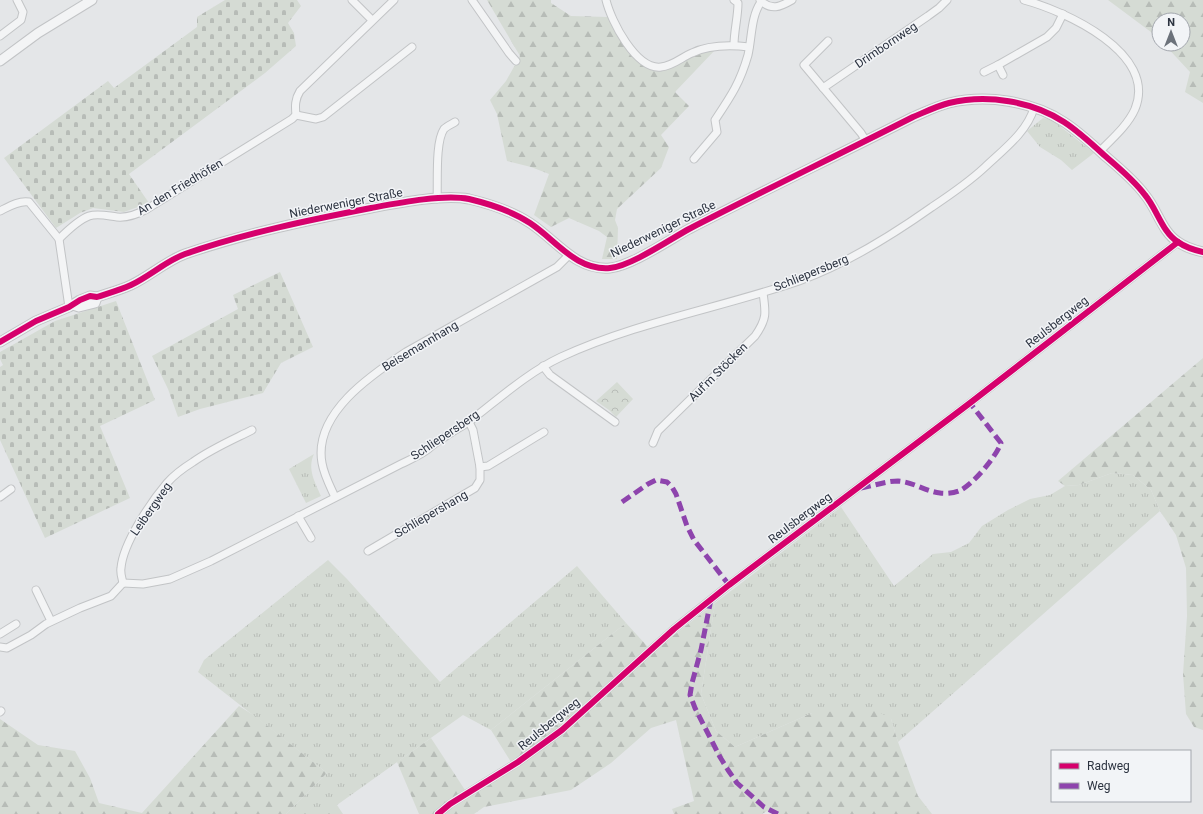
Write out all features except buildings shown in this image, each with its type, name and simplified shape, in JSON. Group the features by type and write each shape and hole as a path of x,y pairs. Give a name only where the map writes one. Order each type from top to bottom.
{"street":[{"path":"0,36 21,20 23,12 17,0"},
{"path":"0,61 38,33 92,0"},
{"path":"352,0 372,20"},
{"path":"394,0 300,91 296,102 296,116 316,119 323,117 412,47"},
{"path":"472,0 516,61"},
{"path":"606,0 612,18 626,42 645,62 652,67 660,68 667,66 698,50 734,45 749,47"},
{"path":"734,0 738,3 738,15 735,26 734,45"},
{"path":"694,159 717,132 715,120 736,88 741,77 757,8 761,1 767,6 776,7 792,0"},
{"name":"Drimbornweg","path":"823,88 928,16 947,0"},
{"path":"1024,0 1062,14 1100,35 1125,59 1131,67 1137,80 1138,93 1135,110 1129,120 1100,151"},
{"path":"984,72 1050,34 1056,28 1062,14"},
{"path":"828,42 804,65 866,141"},
{"path":"998,65 1003,75"},
{"name":"Niederweniger Straße","path":"0,342 36,321 71,306 79,307 95,302 97,297 130,285 185,254 303,221 400,202 465,198 488,204 515,214 543,232 569,256 587,265 608,268 621,266 689,229 912,117 949,103 983,99 1009,102 1034,108 1063,121 1086,138 1145,194 1170,235 1178,242 1203,252"},
{"name":"Schliepersberg","path":"123,583 143,584 170,579 211,561 425,451 442,438 469,422 504,393 543,366 595,343 763,292 827,270 904,226 970,180 1002,152 1029,122 1034,108"},
{"name":"An den Friedhöfen","path":"59,239 81,220 88,216 97,215 127,217 147,209 296,116"},
{"path":"437,199 440,138 445,128 455,122"},
{"path":"0,211 20,202 29,202 59,239 71,306"},
{"name":"Reulsbergweg","path":"438,814 450,804 518,762 562,730 674,629 729,585 970,403 1178,242"},
{"name":"Beisemannhang","path":"335,497 324,474 321,462 321,450 323,437 328,424 343,404 362,385 384,367 406,352 557,267 569,256"},
{"name":"Auf'm Stöcken","path":"653,443 658,431 755,336 762,326 765,316 763,292"},
{"path":"543,366 550,375 603,411 615,422"},
{"name":"Schliepershang","path":"368,551 475,488 480,480 480,468 473,430 469,422"},
{"name":"Leibergweg","path":"123,583 121,568 124,554 130,540 154,501 168,482 193,461 252,430"},
{"path":"480,468 488,466 544,432"},
{"path":"0,497 11,489"},
{"path":"298,516 312,538"},
{"path":"0,646 7,648 32,635 51,621 112,596 123,583"},
{"path":"36,590 51,621"},
{"path":"0,634 16,624"}],"green space":[{"path":"225,0 297,0 301,6 288,23 294,33 296,46 265,73 129,174 149,203 124,212 93,208 80,213 56,228 4,158 108,81 114,88 197,27 197,17"},
{"path":"487,0 551,0 551,3 571,16 608,17 616,34 624,45 650,69 692,55 715,50 675,92 689,106 661,135 669,147 661,168 617,209 615,220 618,228 617,259 602,259 607,237 599,231 569,218 551,227 534,215 549,174 531,167 507,161 497,114 490,100 506,81 520,56"},
{"path":"1108,0 1203,0 1203,103 1185,92 1190,72 1171,52 1191,52 1191,12 1151,12 1151,32"},
{"path":"1043,118 1052,120 1094,153 1072,170 1061,160 1040,147 1027,131"},
{"path":"280,272 313,347 281,363 263,393 200,409 178,417 168,389 152,356 238,309 233,295"},
{"path":"116,301 155,400 100,426 130,498 45,538 0,440 0,367 3,365 0,359 0,352 55,321"},
{"path":"1203,358 1203,730 1194,727 1186,714 1183,674 1187,616 1186,568 1176,535 1160,511 1151,490 1133,475 1112,473 1079,485 1065,486 1058,481"},
{"path":"617,382 633,399 616,417 596,401"},
{"path":"314,454 311,465 314,481 321,496 306,503 289,469"},
{"path":"1112,473 1133,475 1151,490 1160,511 898,742 891,719 812,713 735,747 716,731 701,694 715,603 841,507 894,586 933,554 951,552 969,543 982,526 1008,510 1030,499 1050,495 1065,486 1079,485"},
{"path":"328,560 440,682 577,566 626,623 491,730 463,715 337,805 343,814 286,814 327,773 198,672 204,660"},
{"path":"715,603 701,694 716,731 735,747 812,713 872,708 891,719 918,796 932,814 774,814 767,811 762,814 674,814 672,809 694,801 676,720 651,728 611,763 571,790 484,807 474,814 442,814 462,798 543,748 664,643"},
{"path":"626,623 648,647 565,723 530,750 511,762 491,730"},
{"path":"239,706 255,716 327,773 286,814 0,814 0,719 38,745 75,751 90,778 99,803 142,813"},
{"path":"431,738 465,790 434,814 419,814 397,762"}],"marked path":[{"path":"861,488 893,481 909,483 935,492 945,493 956,492 966,487 990,462 1001,443 970,403"},
{"path":"622,502 656,480 667,482 676,494 687,526 694,540 729,585"},
{"path":"711,599 690,695 720,757 737,783 764,807 778,814"}],"cycle path":[{"path":"0,342 36,321 69,307 80,300 90,296 97,297 131,285 178,257 208,246 324,217 434,198 469,199 508,211 530,223 567,253 587,265 598,268 619,266 639,258 689,229 913,117 936,107 964,100 994,100 1024,104 1064,122 1079,133 1141,189 1172,238 1187,247 1203,252"},
{"path":"438,814 450,804 518,762 562,730 674,629 729,585 970,403 1178,242"}]}
